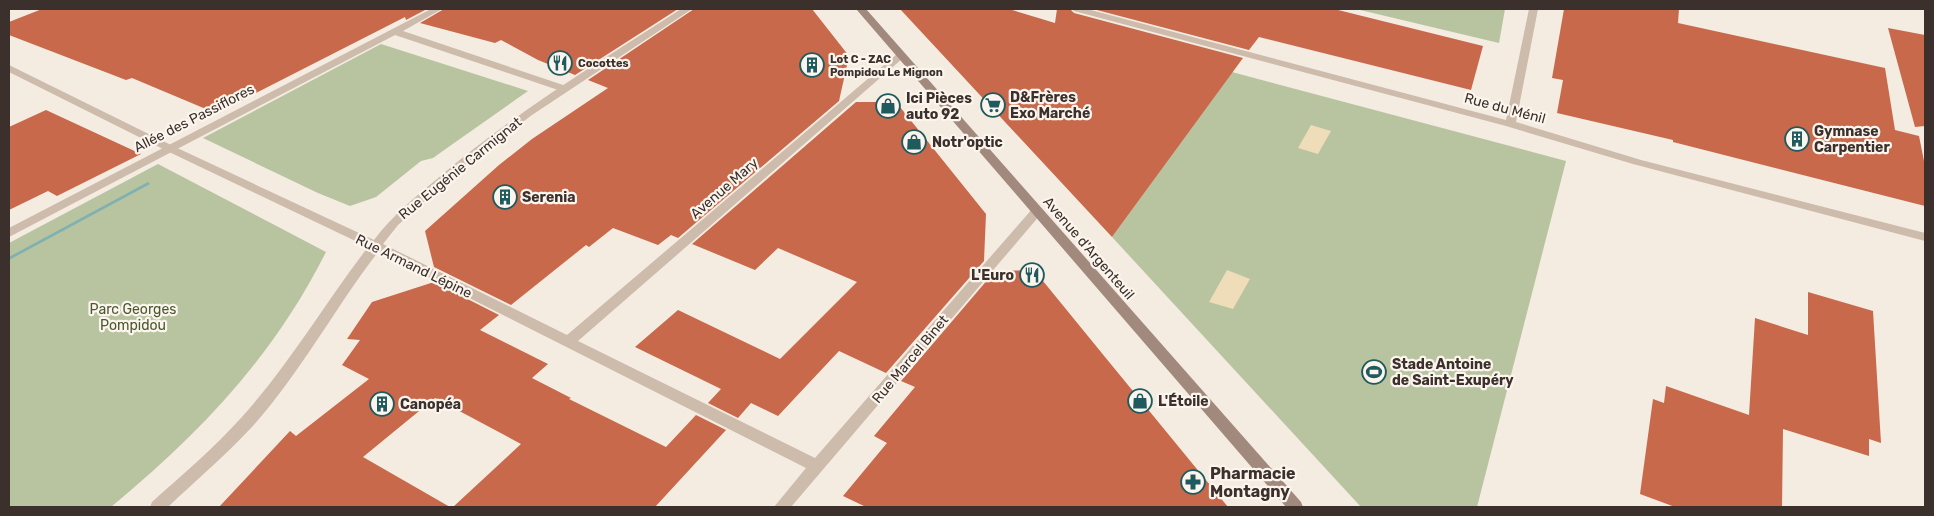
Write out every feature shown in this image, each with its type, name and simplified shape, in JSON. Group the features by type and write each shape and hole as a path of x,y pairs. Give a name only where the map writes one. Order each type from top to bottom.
{"main road":[{"name":"Avenue d'Argenteuil","path":"861,9 1295,507"}],"street":[{"name":"Allée des Passiflores","path":"9,233 437,9"},
{"name":"Rue Eugénie Carmignat","path":"158,507 245,424 265,400 308,344 355,273 394,222 457,167 520,118 687,9"},
{"name":"Rue du Ménil","path":"1077,9 1510,124 1637,162 1925,237"},
{"path":"1510,124 1534,9"},
{"path":"394,31 565,89"},
{"name":"Avenue Mary","path":"568,342 900,56"},
{"name":"Rue Armand Lépine","path":"9,68 169,148 377,246 818,467"},
{"name":"Rue Marcel Binet","path":"782,507 1036,211"}],"green space":[{"path":"1356,9 1505,9 1499,43"},
{"path":"381,44 528,91 433,158 421,161 376,197 350,206 318,193 203,138"},
{"name":"Stade Antoine de Saint-Exupéry","path":"1232,72 1566,161 1477,507 1361,507 1112,237"},
{"name":"Parc Georges Pompidou","path":"158,164 326,252 283,326 232,391 175,450 111,507 9,507 9,243"}],"sand":[{"path":"1311,125 1331,131 1318,154 1298,148"},
{"path":"1227,270 1250,279 1233,309 1209,302"}],"water":[{"path":"148,182 150,184 9,260 9,257"}],"building":[{"path":"42,9 427,9 406,20 405,17 219,112 213,112 132,78 126,80 9,35 9,22"},
{"path":"444,9 678,9 575,75 538,60 501,40 495,43 420,23"},
{"path":"694,9 812,9 849,56 839,101 678,238 671,235 658,245 613,228 589,247 586,245 511,305 434,267 425,231 499,165 532,139 608,88 588,80"},
{"path":"900,9 1009,9 1055,23 1057,9 1070,9 1074,13 1243,58 1112,237"},
{"path":"1093,9 1334,9 1483,46 1471,90 1259,37 1249,50"},
{"path":"1564,9 1679,9 1678,23 1885,68 1895,130 1919,136 1925,166 1925,206 1673,142 1673,140 1557,113 1563,80 1552,78"},
{"path":"1888,28 1925,35 1925,126 1915,127"},
{"path":"856,102 896,102 986,214 984,261 886,373 839,351 778,416 751,403 738,418 708,403 721,389 635,347 678,310 780,359 857,282 778,248 755,270 692,244"},
{"path":"46,110 141,154 57,196 48,191 9,210 9,127"},
{"path":"1034,270 1228,507 866,507 843,496 887,443 874,436 915,387 901,381 995,271"},
{"path":"434,282 499,315 480,330 548,364 532,378 571,398 569,399 666,447 696,415 726,430 655,507 453,507 521,444 435,398 363,457 450,507 219,507 290,431 296,436 369,379 342,365 360,340 347,339 372,302"},
{"path":"1808,292 1873,311 1881,443 1869,439 1869,456 1783,429 1782,507 1675,507 1640,494 1653,399 1664,403 1666,386 1749,415 1755,318 1808,335"}],"place":[{"name":"Cocottes","path":"560,63"},
{"name":"Lot C - ZAC Pompidou Le Mignon","path":"812,65"},
{"name":"D&Frères Exo Marché","path":"993,105"},
{"name":"Ici Pièces auto 92","path":"888,106"},
{"name":"Gymnase Carpentier","path":"1797,139"},
{"name":"Notr'optic","path":"914,142"},
{"name":"Serenia","path":"505,197"},
{"name":"L'Euro","path":"1032,275"},
{"name":"Stade Antoine de Saint-Exupéry","path":"1374,372"},
{"name":"L'Étoile","path":"1140,401"},
{"name":"Canopéa","path":"382,404"},
{"name":"Pharmacie Montagny","path":"1193,482"}]}
